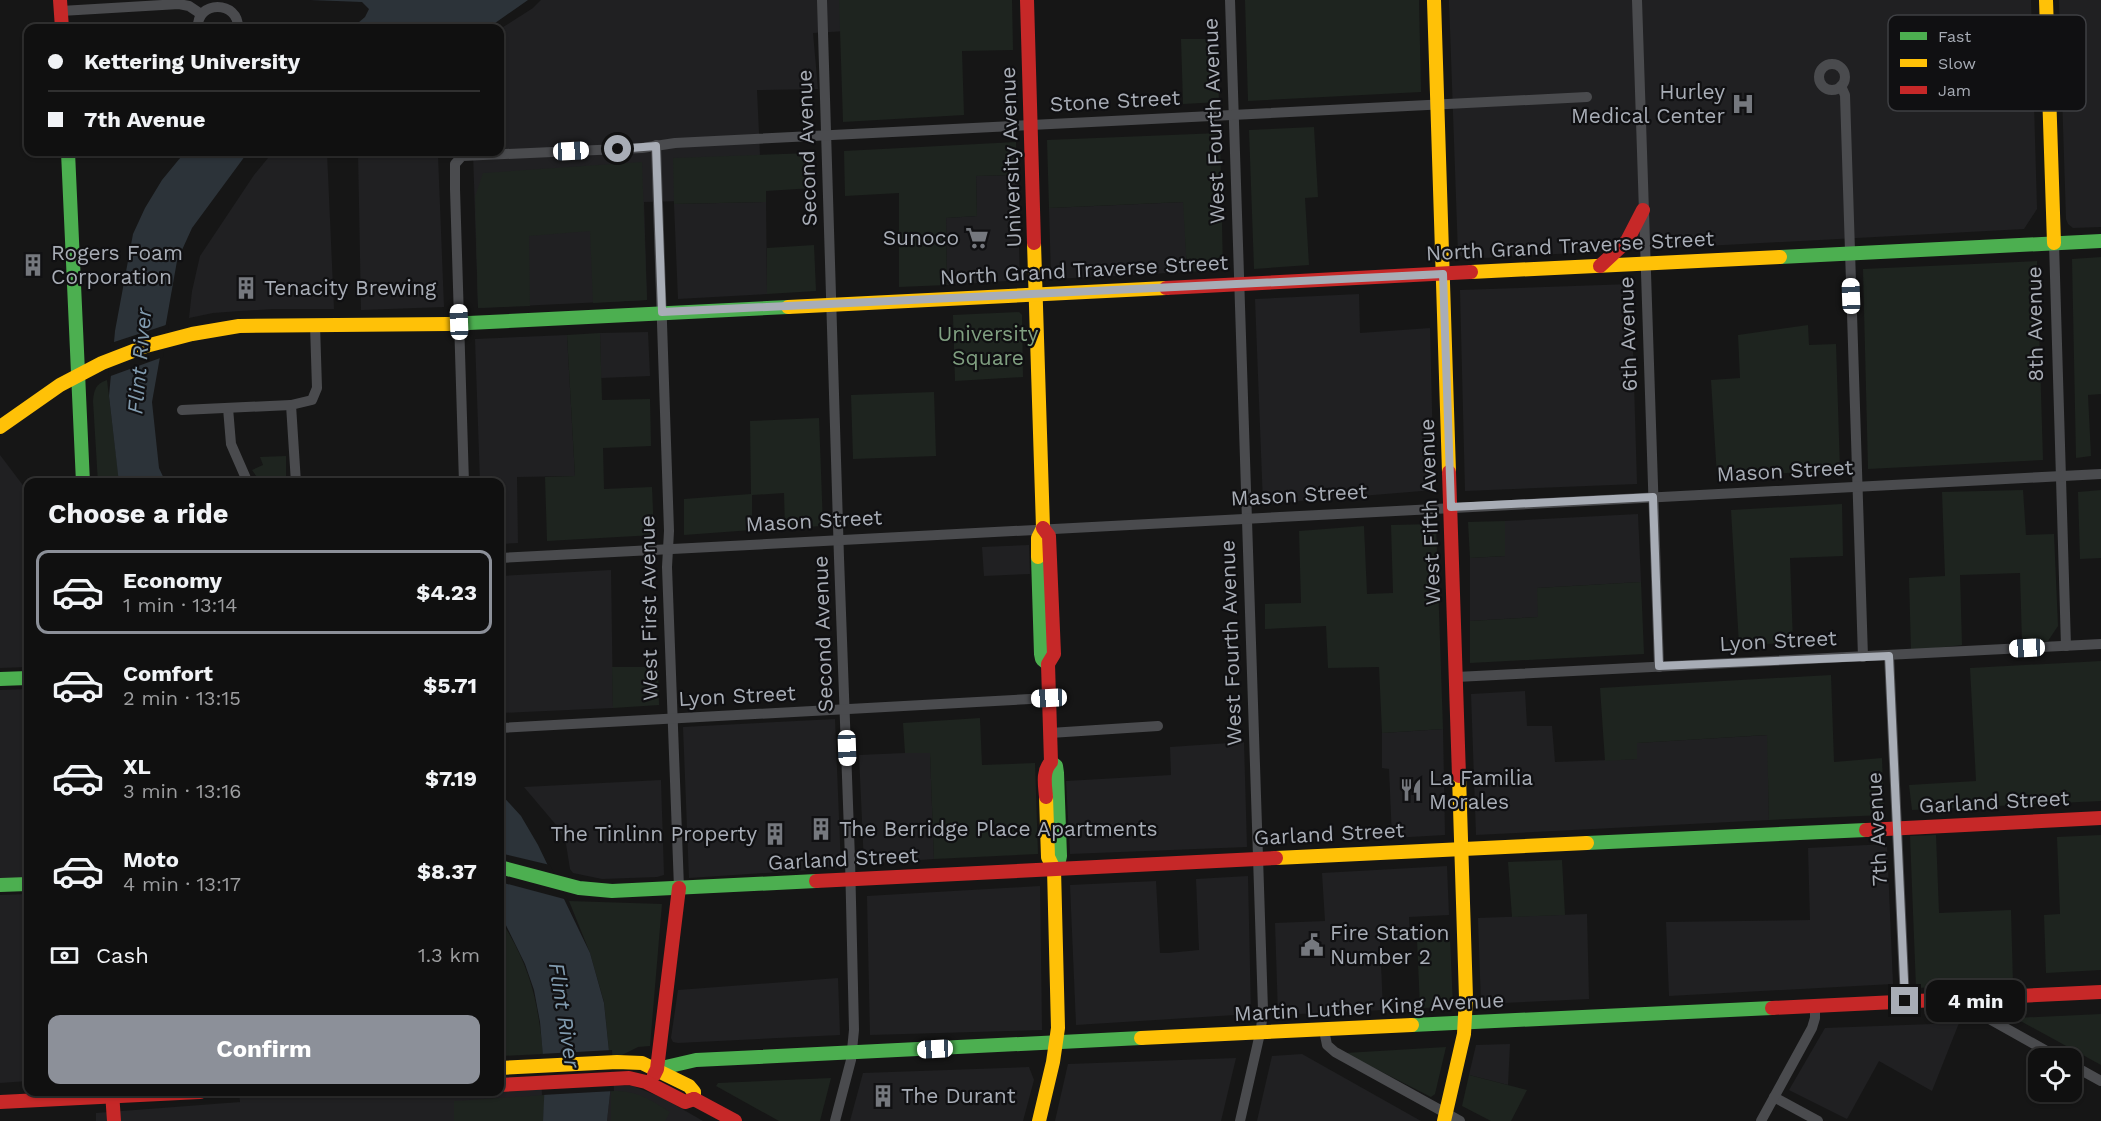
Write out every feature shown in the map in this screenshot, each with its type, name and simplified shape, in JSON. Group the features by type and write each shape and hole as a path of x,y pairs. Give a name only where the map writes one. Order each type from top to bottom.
{"street":[{"name":"Second Avenue","path":"822,0 854,1030 852,1053 835,1121"},
{"name":"University Avenue","path":"1027,0 1043,528 1038,538 1041,654 1042,659 1048,664 1051,762 1046,769 1046,805 1049,860 1054,869 1058,1019 1056,1043 1039,1121"},
{"name":"West Fourth Avenue","path":"1230,0 1263,1010 1240,1121"},
{"name":"West Fifth Avenue","path":"1434,0 1462,848 1465,1023 1444,1117"},
{"name":"6th Avenue","path":"1637,0 1659,666"},
{"name":"8th Avenue","path":"2046,0 2046,15"},
{"path":"62,24 61,5 179,4 189,6 201,14"},
{"path":"198,24 201,14 213,6 226,7 236,16 237,24"},
{"path":"1841,86 1845,95 1863,657"},
{"name":"Stone Street","path":"504,154 826,135 1587,97"},
{"name":"8th Avenue","path":"2050,111 2066,646"},
{"name":"West First Avenue","path":"656,146 669,531 667,567 679,888 657,1069"},
{"path":"68,156 83,478"},
{"name":"Stone Street","path":"459,322 455,171 456,162 460,157 466,156"},
{"path":"1600,266 1627,241 1643,210"},
{"name":"North Grand Traverse Street","path":"0,428 52,390 107,361 141,347 239,326 459,322 2101,241"},
{"path":"459,322 464,478"},
{"path":"182,410 291,405 310,401 316,392 315,325"},
{"path":"291,405 296,478"},
{"path":"228,408 231,444 246,478"},
{"name":"Mason Street","path":"504,558 2101,474"},
{"name":"Lyon Street","path":"1456,677 2101,644"},
{"name":"7th Avenue","path":"1889,656 1905,1001"},
{"path":"0,679 24,678"},
{"name":"Lyon Street","path":"504,728 1049,698"},
{"path":"1050,733 1158,726"},
{"name":"Garland Street","path":"504,868 585,889 606,891 2101,819"},
{"path":"0,885 24,884"},
{"name":"Martin Luther King Avenue","path":"657,1069 696,1060 2101,992"},
{"path":"1986,998 1987,1012 1991,1020 2041,1048"},
{"path":"1761,1121 1812,1028 1815,1021 1815,1005"},
{"path":"1324,1030 1326,1042 1331,1050 1444,1117 1460,1121"},
{"path":"504,1068 617,1062 642,1063 691,1088 694,1099 735,1121"},
{"path":"650,1084 657,1069"},
{"path":"2082,1071 2101,1081"},
{"path":"504,1085 633,1078 685,1102 694,1099"},
{"path":"0,1102 84,1096"},
{"path":"112,1096 114,1121"},
{"path":"1774,1097 1818,1121"}],"shaded area":[{"path":"541,0 880,0 882,29 813,33 818,89 757,90 762,199 644,202 647,300 478,308 473,156 504,156 504,26 533,8"},
{"name":"Hurley Medical Center","path":"1449,0 2031,0 2031,15 1888,15 1888,111 2034,111 2037,209 2024,229 1464,259 1458,254"},
{"path":"2059,0 2101,0 2101,227 2073,228 2066,219 2063,111 2086,111 2086,15 2059,15"},
{"path":"270,156 327,156 334,309 240,311 189,318 200,256 254,175"},
{"path":"358,156 438,156 444,307 361,310"},
{"path":"1017,175 1020,280 947,285 946,218 977,216 976,176"},
{"path":"766,202 767,294 678,299 674,204"},
{"path":"1184,202 1187,272 1054,279 1051,277 1049,208"},
{"path":"1631,284 1637,484 1465,491 1460,290"},
{"path":"1359,294 1360,333 1430,328 1434,490 1263,504 1255,299"},
{"path":"648,332 650,376 601,378 600,333"},
{"path":"567,335 575,476 517,477 518,543 504,544 504,478 480,478 475,339"},
{"path":"0,455 24,487 24,667 0,668"},
{"path":"1638,514 1641,582 1538,588 1538,617 1470,621 1470,558 1505,556 1505,521"},
{"path":"1029,545 1030,574 984,576 982,547"},
{"path":"611,570 613,708 504,713 504,576"},
{"path":"24,689 24,878 0,879 0,690"},
{"path":"1525,691 1527,726 1552,726 1555,762 1637,759 1636,743 1768,735 1769,820 1476,835 1471,694"},
{"path":"835,719 841,868 689,878 683,727"},
{"path":"1443,729 1445,835 1392,838 1389,769 1382,768 1382,733"},
{"path":"1244,742 1247,847 1070,854 1066,781 1171,775 1170,747"},
{"path":"930,753 934,859 864,864 859,755"},
{"path":"661,780 664,875 657,877 602,879 573,873 570,869 566,844 557,826 524,787"},
{"path":"1887,844 1893,984 1669,996 1666,922 1810,920 1808,848"},
{"path":"1447,866 1449,915 1409,917 1410,939 1380,941 1383,1010 1278,1015 1275,923 1325,921 1322,873"},
{"path":"1248,876 1251,1014 1076,1025 1070,885 1156,881 1160,953 1168,953 1199,950 1196,879"},
{"path":"1040,886 1042,1030 870,1035 867,896"},
{"path":"24,894 24,1081 0,1083 0,895"},
{"path":"1587,914 1589,999 1481,1004 1478,918"},
{"path":"838,978 840,1035 678,1043 673,1042 671,1038 678,990"},
{"path":"1959,1023 1932,1091 1879,1061 1847,1119 1789,1090 1825,1028"},
{"path":"1510,1044 1508,1085 1469,1075 1476,1045"},
{"path":"1302,1054 1421,1121 1257,1121 1272,1056"},
{"path":"1236,1058 1221,1121 1055,1121 1068,1064"},
{"path":"1029,1067 1034,1080 1023,1121 850,1121 863,1073"},
{"path":"504,1076 545,1079 543,1121 96,1121 96,1113 240,1102 239,1096 504,1096"},
{"path":"611,1085 633,1086 663,1098 703,1121 607,1121"}],"green space":[{"path":"839,0 1012,0 1013,50 962,51 964,115 843,122"},
{"path":"1245,0 1419,0 1421,92 1248,101"},
{"path":"1181,39 1217,39 1219,102 1183,104"},
{"path":"1314,127 1318,197 1305,198 1309,265 1254,269 1249,130"},
{"path":"1220,133 1223,270 1187,272 1183,202 1049,208 1047,140"},
{"path":"1016,142 1017,175 976,176 977,216 946,218 947,285 899,287 899,193 845,196 844,151"},
{"path":"812,153 813,188 766,191 766,202 674,204 673,158"},
{"path":"642,162 647,300 593,303 590,231 529,236 530,306 478,308 475,197 483,173"},
{"path":"814,245 816,291 767,294 767,248"},
{"path":"2101,257 2101,394 2088,395 2091,456 2076,458 2072,259"},
{"path":"2037,261 2043,460 1868,469 1863,269"},
{"name":"University Square","path":"1019,312 1022,315 1023,377 955,381 953,315"},
{"path":"1808,325 1809,345 1836,344 1840,470 1717,477 1711,380 1740,378 1738,335"},
{"path":"600,333 602,400 650,399 651,446 603,448 604,489 652,487 654,535 547,541 545,477 575,476 567,335"},
{"path":"107,380 118,478 98,478 93,401 94,393 100,383"},
{"path":"934,392 936,456 853,459 851,395"},
{"path":"819,418 823,526 785,528 784,493 752,495 752,530 684,535 684,499 751,494 750,421"},
{"path":"286,456 286,478 258,478 252,470 263,465 260,457"},
{"path":"2023,490 2026,535 2054,534 2058,626 2048,641 2022,643 2020,573 1960,575 1962,645 1911,651 1909,578 1945,576 1942,492"},
{"path":"2101,490 2101,558 2080,559 2078,492"},
{"path":"1842,504 1843,556 1790,558 1793,643 1739,645 1731,510"},
{"path":"1505,521 1505,556 1470,558 1468,522"},
{"path":"1436,524 1443,729 1382,733 1379,667 1328,668 1326,626 1265,629 1265,604 1301,603 1299,531 1364,526 1367,594 1393,593 1391,525"},
{"path":"1641,582 1644,654 1470,663 1470,621 1538,617 1537,588"},
{"path":"2101,661 2101,801 1912,810 1909,785 1976,781 1970,668"},
{"path":"612,667 658,667 659,705 613,708"},
{"path":"1831,675 1834,762 1882,758 1884,815 1769,820 1767,735 1637,743 1637,759 1605,761 1600,688"},
{"path":"980,718 982,765 1035,763 1038,854 934,859 930,753 905,753 903,723"},
{"path":"1936,835 1939,913 2011,910 2013,984 1916,988 1910,836"},
{"path":"2101,835 2101,970 2046,973 2044,915 2060,914 2057,837"},
{"path":"1562,860 1565,915 1512,917 1508,862"},
{"path":"569,901 662,904 650,1046 638,1047 610,1061 604,1002 590,953"},
{"path":"504,926 519,952 531,984 543,1054 504,1056"},
{"path":"1450,938 1453,1007 1420,1008 1417,939"},
{"path":"2101,1014 2101,1065 2082,1055 2082,1048 2070,1048 2015,1018"},
{"path":"1446,1047 1435,1094 1431,1097 1345,1053"},
{"path":"1469,1075 1527,1090 1511,1121 1491,1121 1462,1106"},
{"path":"831,1078 820,1121 779,1121 716,1086 718,1083"},
{"path":"611,1085 613,1091 636,1094 670,1112 665,1121 611,1121"},
{"path":"545,1095 543,1121 454,1121 454,1101"}],"water":[{"path":"310,0 528,0 494,24 357,24 365,17 369,9 362,2"},
{"name":"Flint River","path":"182,156 245,156 192,228 177,261 152,402 159,468 164,478 118,478 109,396 115,331 133,234 162,180"},
{"name":"Flint River","path":"504,797 521,816 538,845 590,953 604,1003 610,1061 611,1085 607,1121 543,1121 545,1079 540,1022 534,990 525,964 504,921"}],"pier":[{"path":"169,324 163,357 108,377 111,343"},
{"path":"504,854 550,865 568,900 504,883"},
{"path":"612,1050 614,1091 542,1095 540,1054"}],"traffic: fast":[{"path":"68,156 83,478"},
{"path":"1780,257 2101,241"},
{"path":"448,324 788,307"},
{"path":"1038,557 1041,654 1042,659 1048,664"},
{"path":"0,679 24,678"},
{"path":"1051,762 1056,766 1057,773 1060,856 1058,865 1054,869"},
{"path":"1587,843 1866,830"},
{"path":"504,868 579,888 612,891 816,881"},
{"path":"0,885 24,884"},
{"path":"1412,1025 1772,1008"},
{"path":"657,1069 696,1060 1141,1038"}],"traffic: slow":[{"path":"1434,0 1449,472"},
{"path":"2046,0 2046,15"},
{"path":"2050,111 2054,243"},
{"path":"1034,243 1043,528 1038,538 1038,557"},
{"path":"1471,272 1780,257"},
{"path":"788,307 1166,288"},
{"path":"0,427 60,385 102,363 146,346 192,334 239,326 448,324"},
{"path":"1444,1121 1464,1034 1466,998 1459,776"},
{"path":"1039,1121 1053,1062 1058,1028 1054,869 1048,857 1046,797"},
{"path":"1276,858 1587,843"},
{"path":"1141,1038 1412,1025"},
{"path":"504,1068 617,1062 642,1063 689,1086 694,1092 694,1099"}],"traffic: jam":[{"path":"60,0 62,24"},
{"path":"1027,0 1034,243"},
{"path":"1600,266 1627,241 1643,210"},
{"path":"1166,288 1471,272"},
{"path":"1449,472 1459,776"},
{"path":"1043,528 1049,536 1054,654 1048,664 1051,762 1045,774 1046,797"},
{"path":"1866,830 2101,818"},
{"path":"816,881 1276,858"},
{"path":"654,1075 657,1069 679,888"},
{"path":"1772,1008 2101,992"},
{"path":"504,1085 629,1078 646,1082 685,1102 694,1099"},
{"path":"112,1096 114,1121"},
{"path":"0,1102 120,1096"},
{"path":"694,1099 735,1121"}],"place":[{"name":"Hurley Medical Center","path":"1743,104"},
{"name":"Sunoco","path":"977,238"},
{"name":"Rogers Foam Corporation","path":"33,265"},
{"name":"Tenacity Brewing","path":"246,288"},
{"name":"La Familia Morales","path":"1411,790"},
{"name":"The Berridge Place Apartments","path":"821,829"},
{"name":"The Tinlinn Property","path":"775,834"},
{"name":"Fire Station Number 2","path":"1312,945"},
{"name":"The Durant","path":"883,1096"}],"route":[{"path":"618,149 656,146 662,312 1443,274 1451,507 1653,497 1659,666 1889,656 1905,1001"}]}
